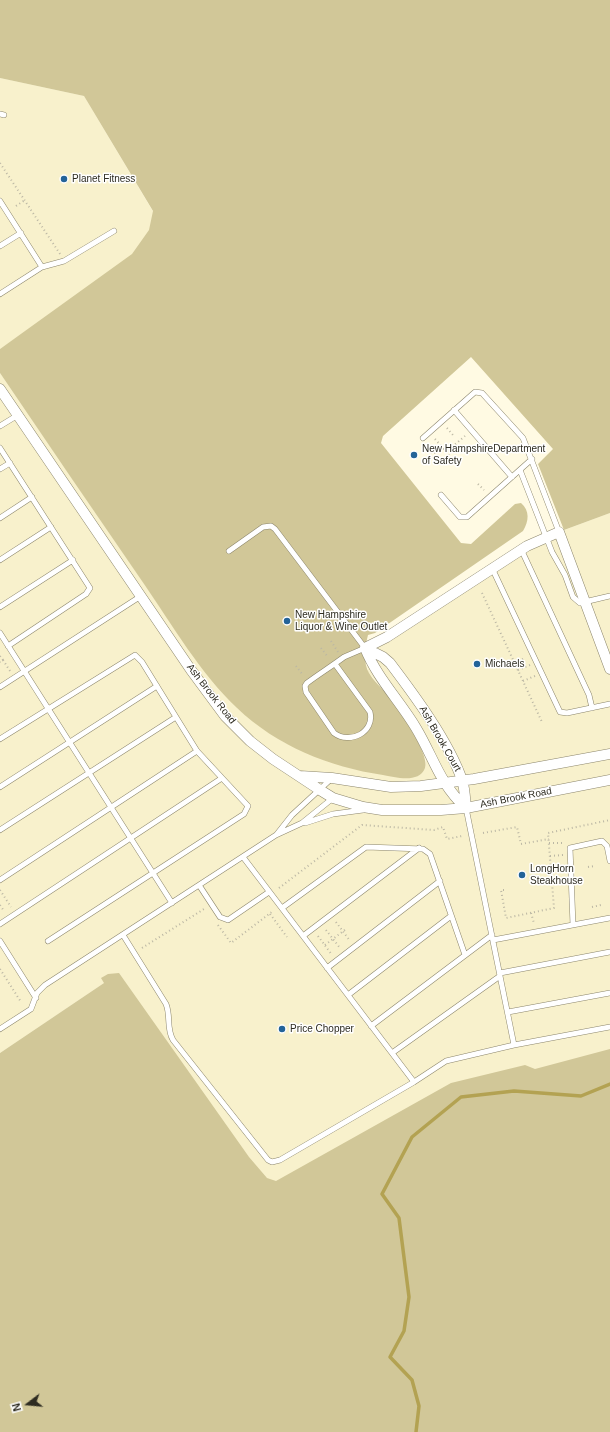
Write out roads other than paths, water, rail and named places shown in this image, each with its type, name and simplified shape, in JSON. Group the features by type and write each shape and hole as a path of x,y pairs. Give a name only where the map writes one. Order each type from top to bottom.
{"street":[{"name":"Ash Brook Road","path":"0,389 191,670 225,716 250,742 272,759 320,790 333,798 363,807 382,810 441,810 466,808 610,780"},
{"path":"365,648 387,637 521,549 559,532 610,669"},
{"name":"Ash Brook Court","path":"365,648 383,657 390,663 414,696 442,740 463,781 466,808"},
{"name":"Ash Brook Court","path":"365,648 372,666 416,728 444,784 466,808"},
{"path":"300,776 332,778 391,787 444,784 610,754"}],"lane":[{"path":"0,201 42,266"},
{"path":"0,294 42,266 64,261 114,231"},
{"path":"0,246 21,233"},
{"path":"423,438 474,392 482,392 520,434 532,459 559,532"},
{"path":"454,410 512,477"},
{"path":"0,426 18,414"},
{"path":"0,448 89,584 90,591 8,646"},
{"path":"441,495 460,517 464,518 532,459"},
{"path":"0,469 10,463"},
{"path":"520,470 545,537 565,575 573,597 580,603 610,596"},
{"path":"0,518 32,497"},
{"path":"229,551 263,527 271,526 275,529 365,648 343,658 334,664 308,682 305,686 306,692 334,733 341,738 348,739 360,734 370,724 370,712 334,664"},
{"path":"0,560 51,527"},
{"path":"521,549 589,695 592,708"},
{"path":"0,607 73,560"},
{"path":"492,568 560,712 567,713 610,704"},
{"path":"0,687 141,596"},
{"path":"0,633 172,903"},
{"path":"0,739 135,655 142,662 197,751 245,802 248,809 244,814 48,941"},
{"path":"0,787 157,686"},
{"path":"0,830 176,717"},
{"path":"0,880 197,751"},
{"path":"0,924 222,778"},
{"path":"276,835 288,820 332,778"},
{"path":"296,826 312,816 333,798"},
{"path":"466,808 514,1045"},
{"path":"0,1029 28,1011 33,1006 40,989 276,835 296,826 342,812 382,810"},
{"path":"573,925 570,848 602,841 607,846 610,861"},
{"path":"282,908 366,846 419,848 429,852 465,955"},
{"path":"303,936 419,848"},
{"path":"243,857 414,1082"},
{"path":"327,968 440,882"},
{"path":"199,885 220,917 228,920 269,892"},
{"path":"348,995 451,916"},
{"path":"371,1026 465,955 492,937 536,932 610,918"},
{"path":"122,935 169,1010 168,1029 173,1040 268,1160 272,1162 280,1160 414,1082 446,1061 514,1045 610,1027"},
{"path":"0,941 36,998"},
{"path":"392,1053 500,975 610,952"},
{"path":"508,1012 610,993"}],"waterway":[{"path":"416,1432 419,1406 412,1380 390,1357 404,1331 409,1297 399,1218 382,1194 412,1137 461,1097 514,1091 581,1096 610,1084"}],"place":[{"name":"Planet Fitness","path":"64,179"},
{"name":"New HampshireDepartment of Safety","path":"414,455"},
{"name":"New Hampshire Liquor & Wine Outlet","path":"287,621"},
{"name":"Michaels","path":"477,664"},
{"name":"LongHorn Steakhouse","path":"522,875"},
{"name":"Price Chopper","path":"282,1029"}]}
